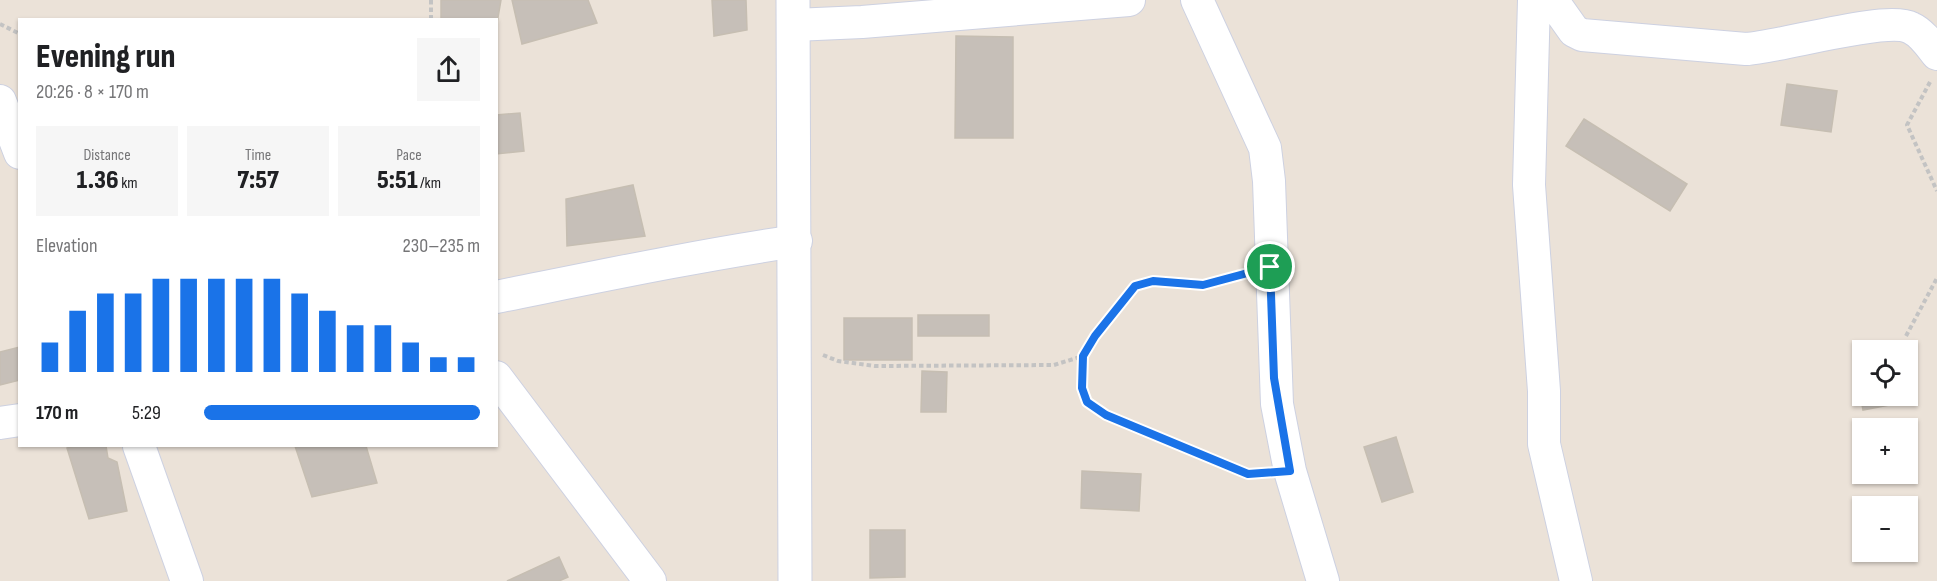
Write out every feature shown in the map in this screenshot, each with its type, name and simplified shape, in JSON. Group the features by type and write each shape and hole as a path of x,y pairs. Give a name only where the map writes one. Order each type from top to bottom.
{"street":[{"path":"795,581 794,12 862,22 1129,0"},
{"path":"1197,0 1264,148 1269,181 1274,378 1290,471 1323,581"},
{"path":"1534,0 1529,185 1544,391 1544,444 1576,581"},
{"path":"1552,0 1574,31 1582,35 1746,49 1768,47 1885,24 1911,27 1926,40 1935,66"},
{"path":"0,101 18,148"},
{"path":"498,297 650,268 692,256 796,241"},
{"path":"498,380 650,581"},
{"path":"0,423 18,420"},
{"path":"139,447 187,581"}],"path":[{"path":"431,0 431,18"},
{"path":"0,24 18,33"},
{"path":"1935,66 1907,125 1937,191"},
{"path":"1270,267 1203,285 1153,281 1135,286 1095,336 1083,356 1082,388 1087,402 1106,415 1248,474 1290,471"},
{"path":"1906,336 1937,278"},
{"path":"796,345 838,361 875,366 1054,365 1083,356"}],"building":[{"path":"441,0 501,0 498,18 441,18"},
{"path":"512,0 588,0 597,23 522,44"},
{"path":"712,0 746,0 747,30 714,36"},
{"path":"956,36 1013,37 1013,138 955,138"},
{"path":"1787,84 1837,91 1831,132 1781,125"},
{"path":"520,113 524,151 498,154 498,115"},
{"path":"1584,119 1687,184 1670,211 1566,146"},
{"path":"633,185 645,236 567,246 566,199"},
{"path":"918,315 989,315 989,336 918,336"},
{"path":"844,318 912,318 912,360 844,360"},
{"path":"18,348 18,380 0,385 0,352"},
{"path":"922,371 947,372 946,412 921,412"},
{"path":"1862,406 1884,406 1863,410"},
{"path":"1396,437 1413,492 1382,502 1364,447"},
{"path":"106,447 108,458 117,462 127,511 89,519 67,448"},
{"path":"295,447 366,447 377,483 312,497"},
{"path":"1082,471 1141,474 1139,511 1081,508"},
{"path":"870,530 905,530 905,577 870,578"},
{"path":"559,557 568,577 559,581 507,581"}],"route":[{"path":"1270,267 1274,378 1290,471 1248,474 1106,415 1087,402 1082,388 1083,356 1095,336 1135,286 1153,281 1203,285 1270,267"}]}
